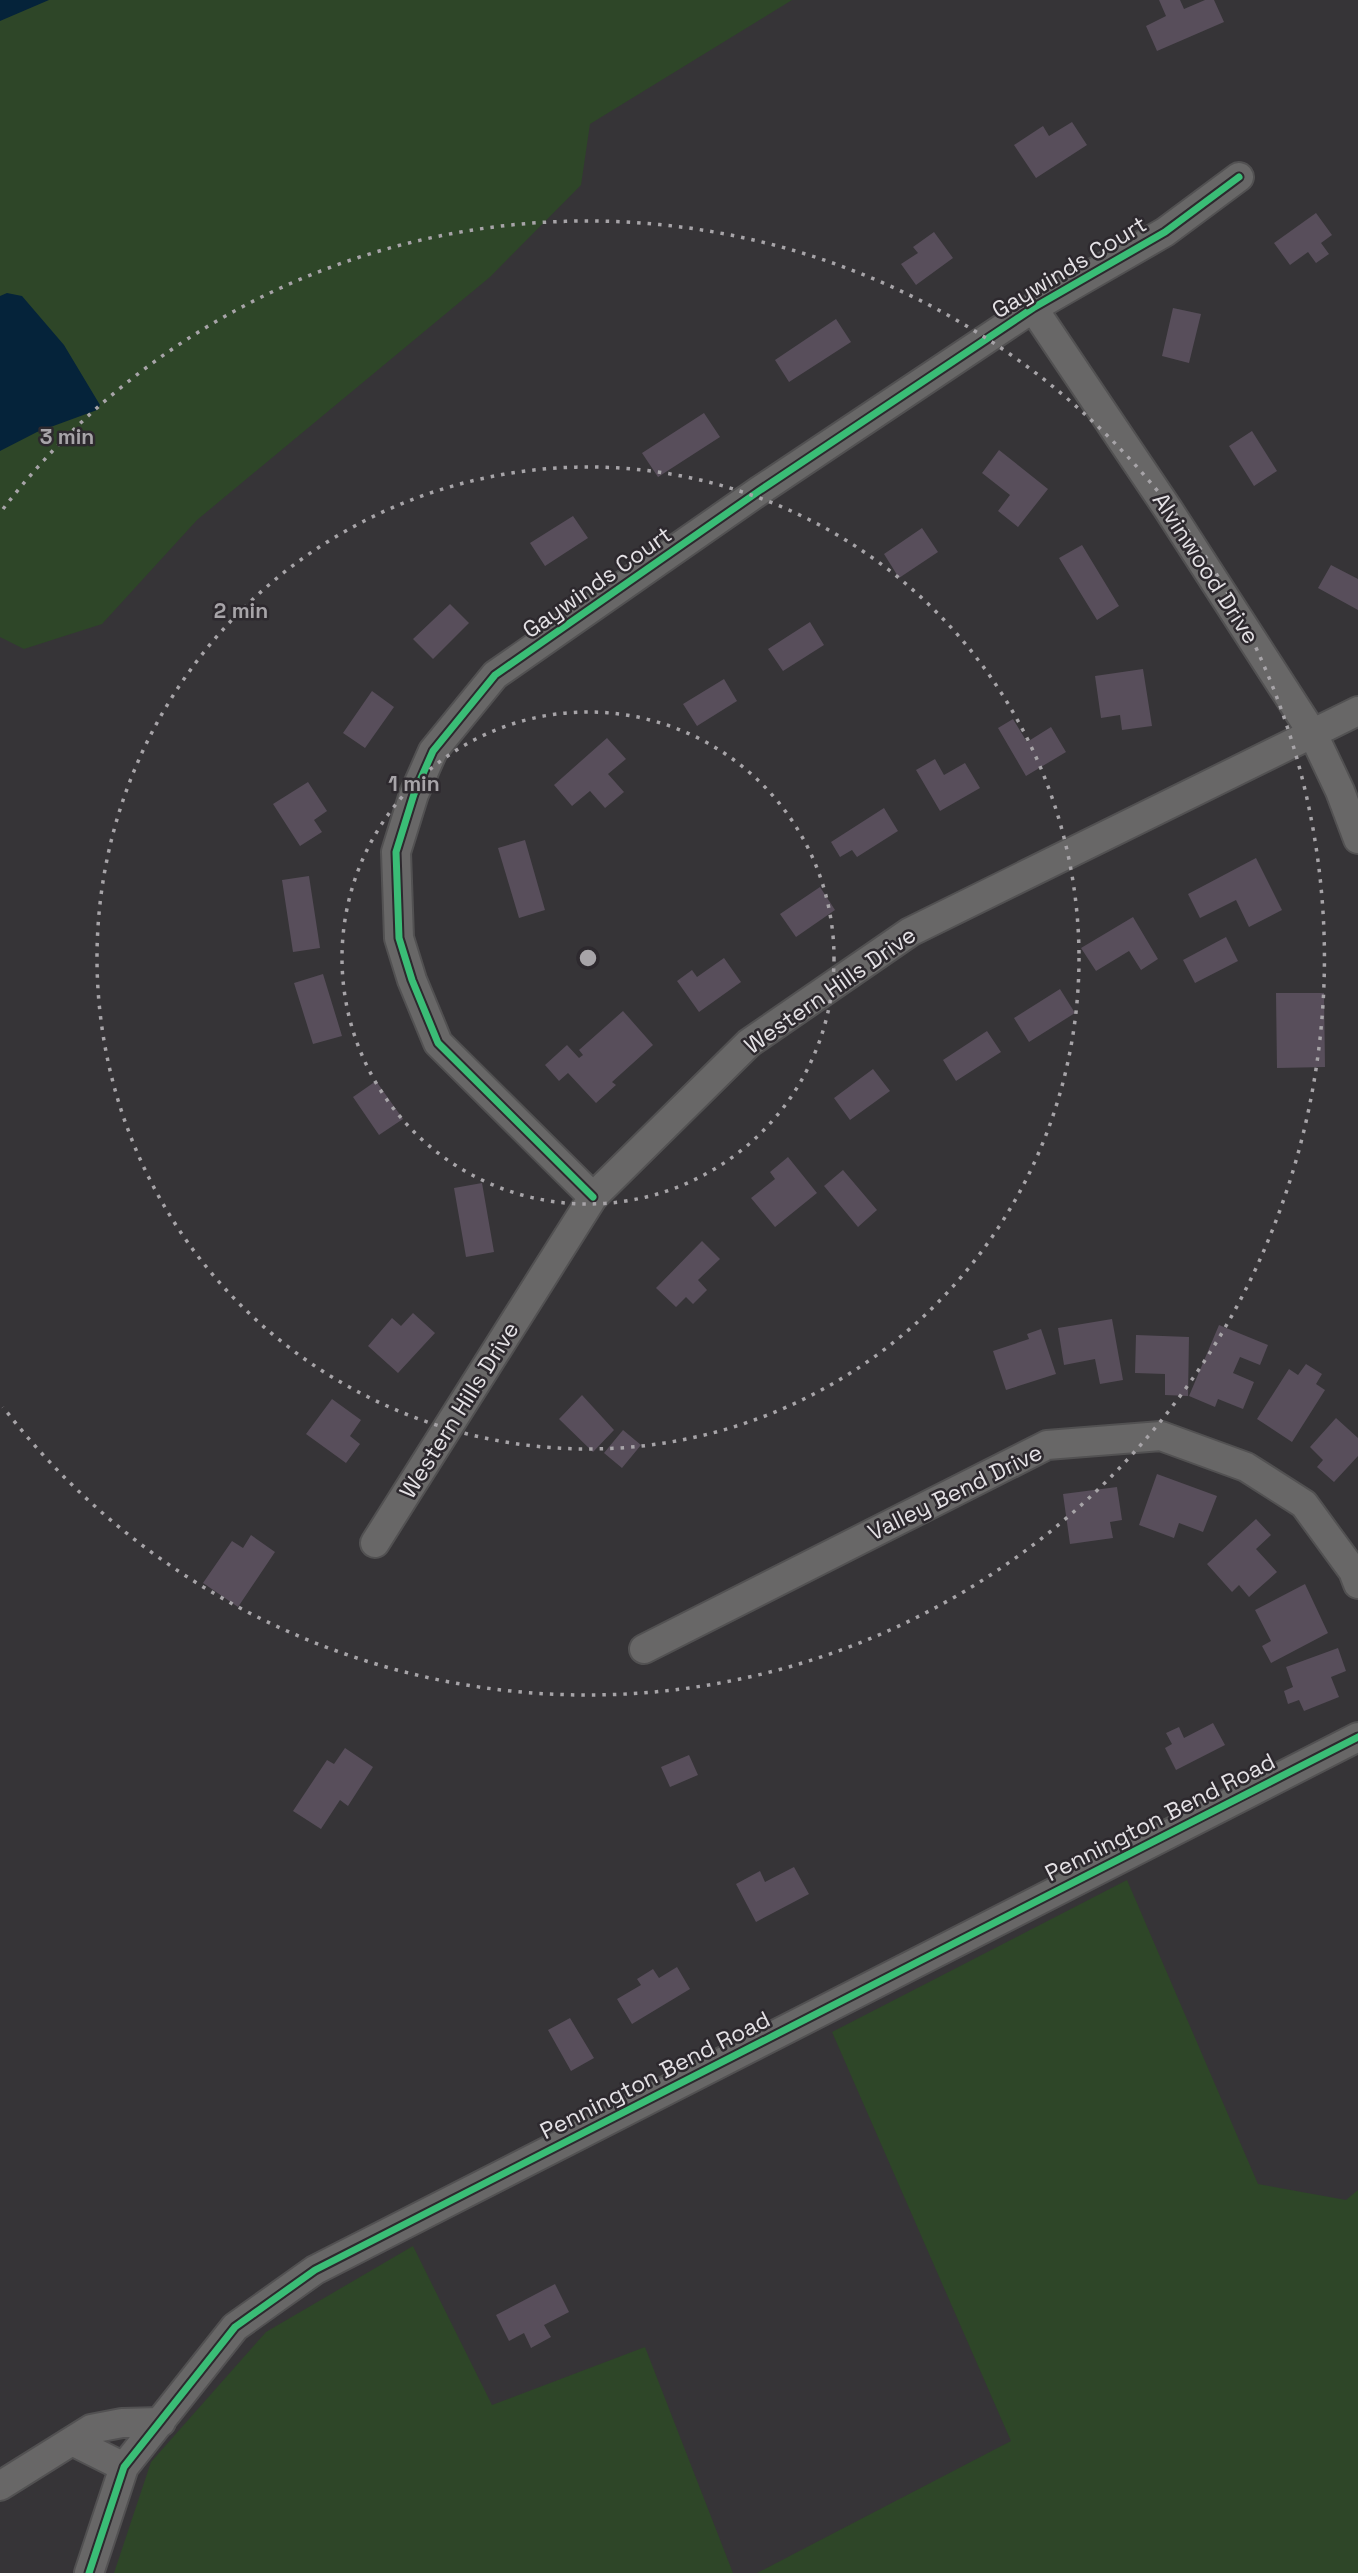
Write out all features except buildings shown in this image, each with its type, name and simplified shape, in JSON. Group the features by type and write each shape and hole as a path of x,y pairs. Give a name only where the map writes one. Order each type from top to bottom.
{"street":[{"name":"Gaywinds Court","path":"593,1197 438,1043 412,980 399,938 396,852 414,794 433,751 495,676 759,491 1033,308 1165,232 1239,177"},
{"name":"Alvinwood Drive","path":"1033,308 1168,509 1313,734 1340,790 1358,839"},
{"name":"Western Hills Drive","path":"375,1544 593,1197 749,1043 910,932 1358,711"},
{"name":"Valley Bend Drive","path":"644,1649 1047,1445 1161,1436 1245,1467 1304,1504 1353,1571 1358,1584"},
{"name":"Pennington Bend Road","path":"89,2573 124,2467 235,2327 315,2270 1358,1737"},
{"path":"0,2486 91,2429 122,2423 161,2422"},
{"path":"72,2441 124,2467"}],"green space":[{"path":"0,0 792,0 590,124 581,185 490,277 197,520 102,624 24,649 0,637"},
{"path":"1127,1880 1258,2184 1346,2200 1358,2190 1358,2573 757,2573 1011,2441 832,2032"},
{"path":"413,2246 492,2405 645,2347 733,2573 114,2573 151,2462 266,2332"}],"water":[{"path":"0,0 49,0 0,21"},
{"path":"7,293 22,296 64,345 100,405 97,410 37,432 0,451 0,296"}],"cycle path":[{"path":"593,1197 438,1043 412,980 399,938 396,852 414,794 433,751 495,675 759,491 1033,308 1165,232 1239,177"},
{"path":"89,2573 124,2467 235,2327 315,2270 1358,1737"}]}
